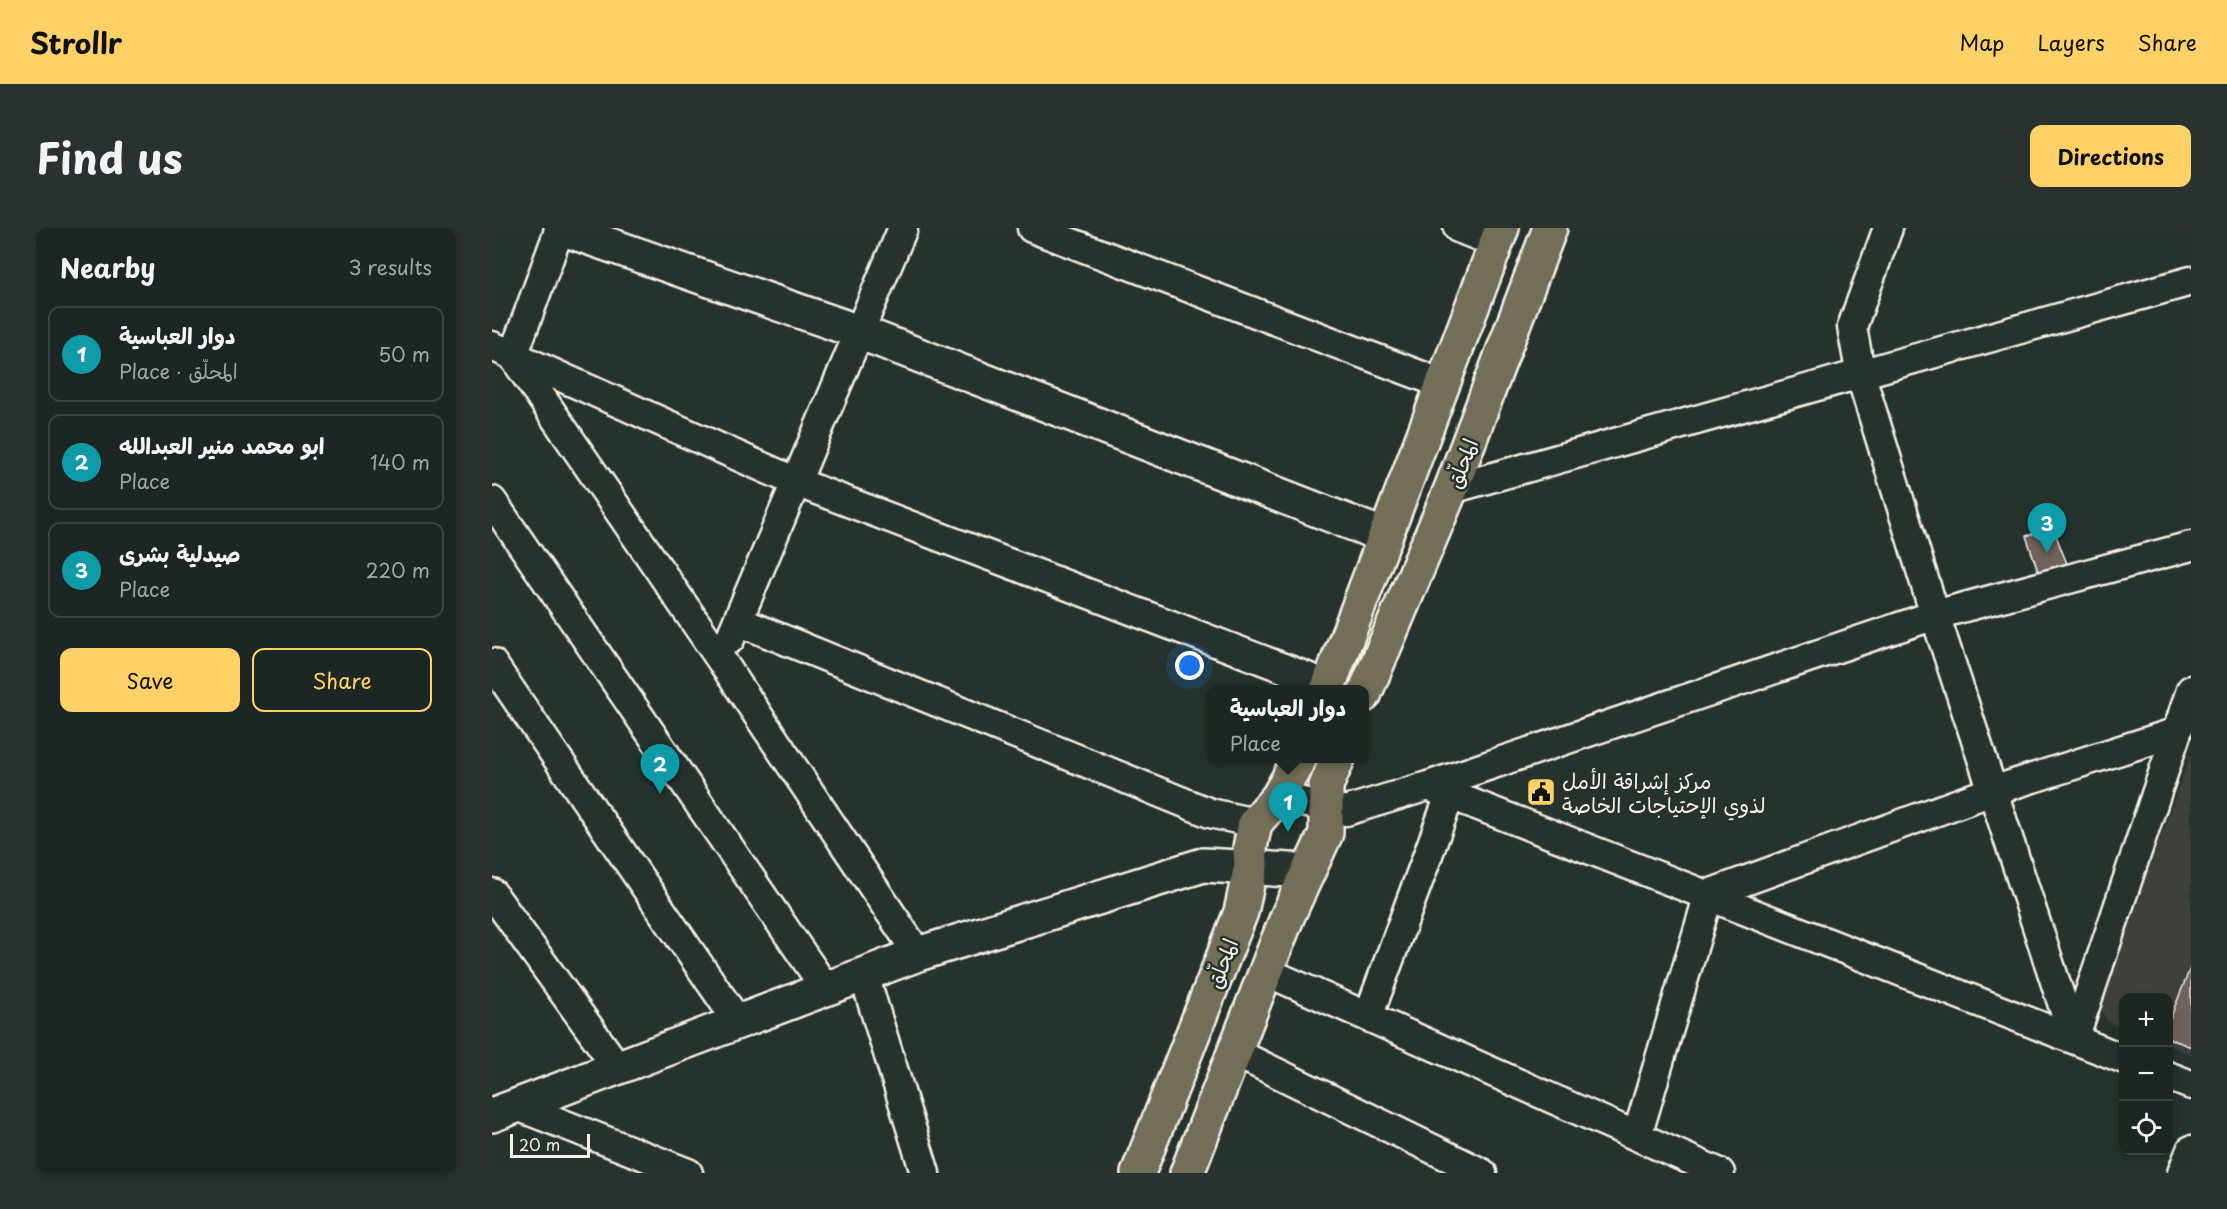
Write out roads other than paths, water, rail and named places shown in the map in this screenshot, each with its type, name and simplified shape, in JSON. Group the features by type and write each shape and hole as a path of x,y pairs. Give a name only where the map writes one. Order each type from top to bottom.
{"highway":[{"name":"المحلّق","path":"1369,685 1451,489 1550,228"},
{"path":"1329,685 1499,235"},
{"name":"المحلّق","path":"1138,1173 1241,912 1251,866 1250,848 1256,823 1278,797 1298,763"},
{"path":"1187,1173 1288,915 1326,832 1326,786 1336,763"}],"street":[{"path":"499,356 561,228 859,332 1385,536"},
{"path":"722,660 903,228"},
{"path":"1032,228 1443,384"},
{"path":"1458,228 1499,235"},
{"path":"1888,228 1852,327 1861,376 1935,615 2074,1039"},
{"path":"1451,489 1861,376 2191,281"},
{"path":"499,356 796,482 1323,685"},
{"path":"499,356 722,660 918,954"},
{"path":"492,501 826,989"},
{"path":"1278,797 1346,811 1439,791 1935,615 2191,546"},
{"path":"738,621 1210,813 1256,823"},
{"path":"492,663 738,1022"},
{"path":"2074,1039 2191,690"},
{"path":"1708,894 1992,791 2177,732"},
{"path":"1439,791 1708,894 2119,1057"},
{"path":"1368,1017 1439,791"},
{"path":"505,1111 918,954 1203,865 1308,871"},
{"path":"492,893 618,1068"},
{"path":"1637,1136 1708,894"},
{"path":"1267,972 1720,1173"},
{"path":"864,975 925,1173"},
{"path":"1234,1052 1482,1173"},
{"path":"2173,1078 2191,1085"},
{"path":"505,1111 688,1173"},
{"path":"2182,1173 2191,1150"}],"place":[{"name":"صيدلية بشرى","path":"2047,553"},
{"name":"مركز إشراقة الأمل لذوي الإحتياجات الخاصة","path":"1541,792"},
{"name":"ابو محمد منير العبدالله","path":"660,794"},
{"name":"دوار العباسية","path":"1288,832"}]}
